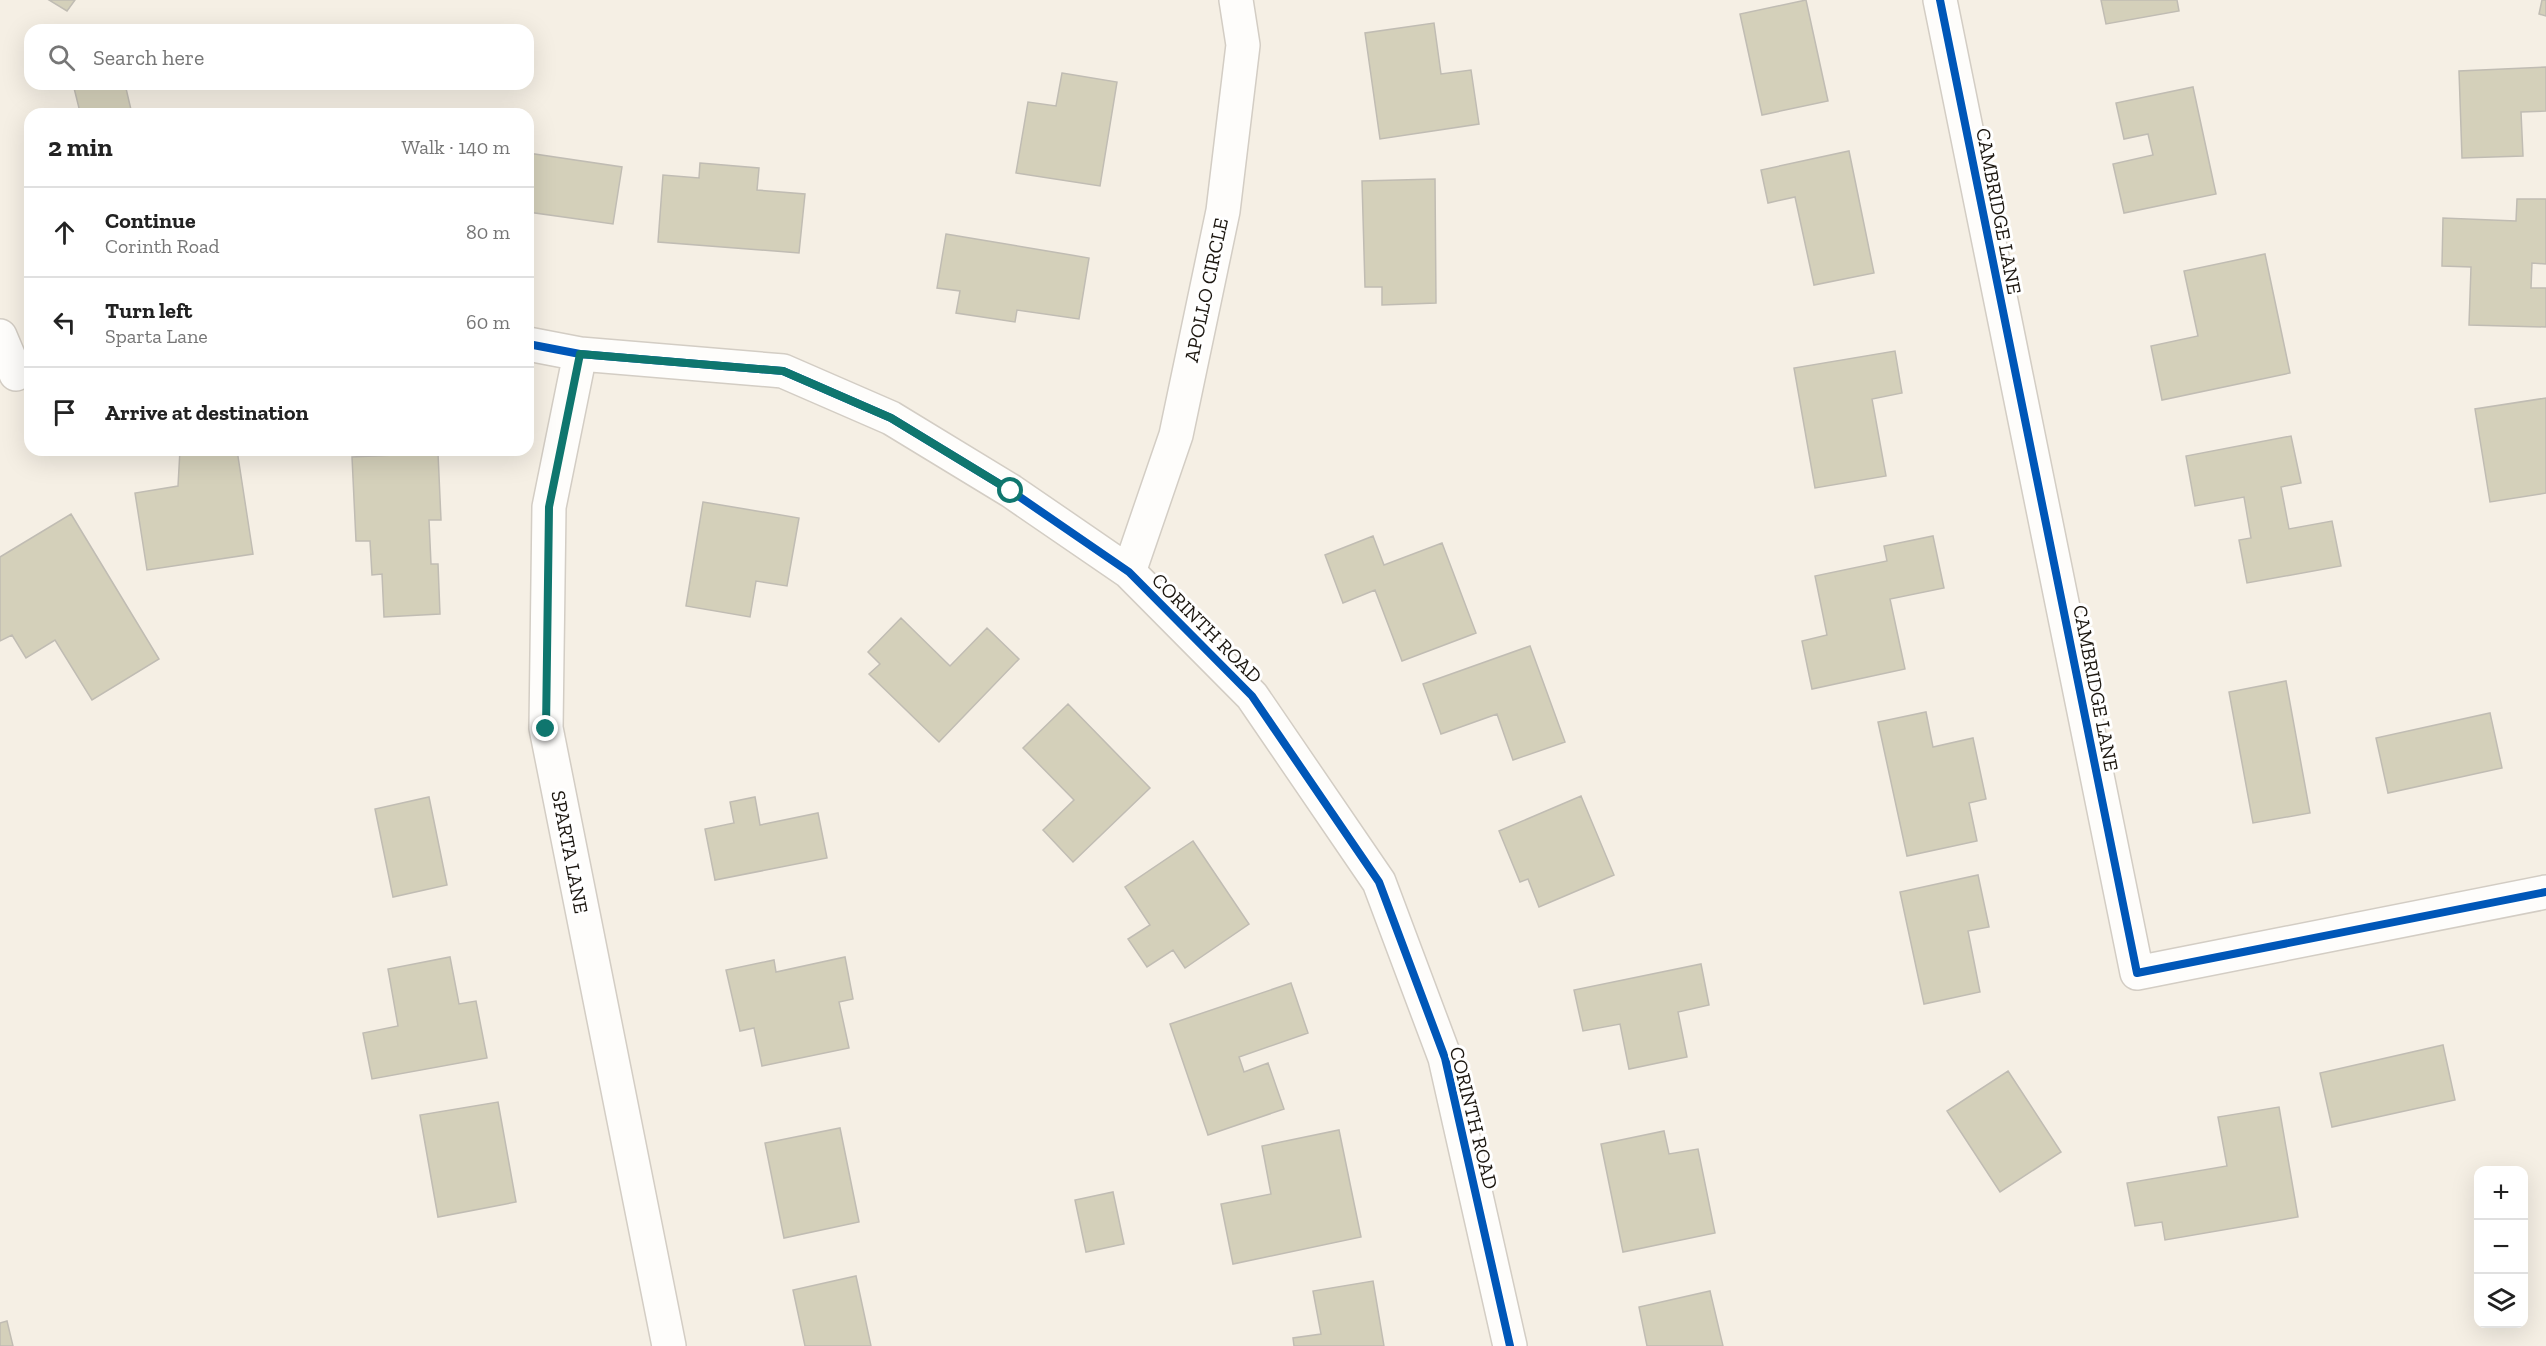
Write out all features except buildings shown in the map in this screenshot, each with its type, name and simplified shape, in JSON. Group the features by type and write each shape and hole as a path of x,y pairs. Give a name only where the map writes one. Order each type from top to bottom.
{"street":[{"name":"APOLLO CIRCLE","path":"1129,572 1176,435 1223,210 1243,45 1236,0"},
{"name":"CAMBRIDGE LANE","path":"1940,0 2137,973 2546,892"},
{"path":"0,336 15,376"},
{"name":"CORINTH ROAD","path":"534,345 580,354 783,371 891,418 1011,491 1129,572 1252,696 1379,882 1445,1058 1510,1346"},
{"name":"SPARTA LANE","path":"580,354 549,507 546,729 669,1346"}],"cycle path":[{"path":"1940,0 2137,973 2546,892"},
{"path":"534,345 580,354 783,371 891,418 1011,491 1129,572 1252,696 1379,882 1445,1058 1510,1346"}],"route":[{"path":"546,729 549,507 580,354 783,371 891,418 1011,491"}]}
